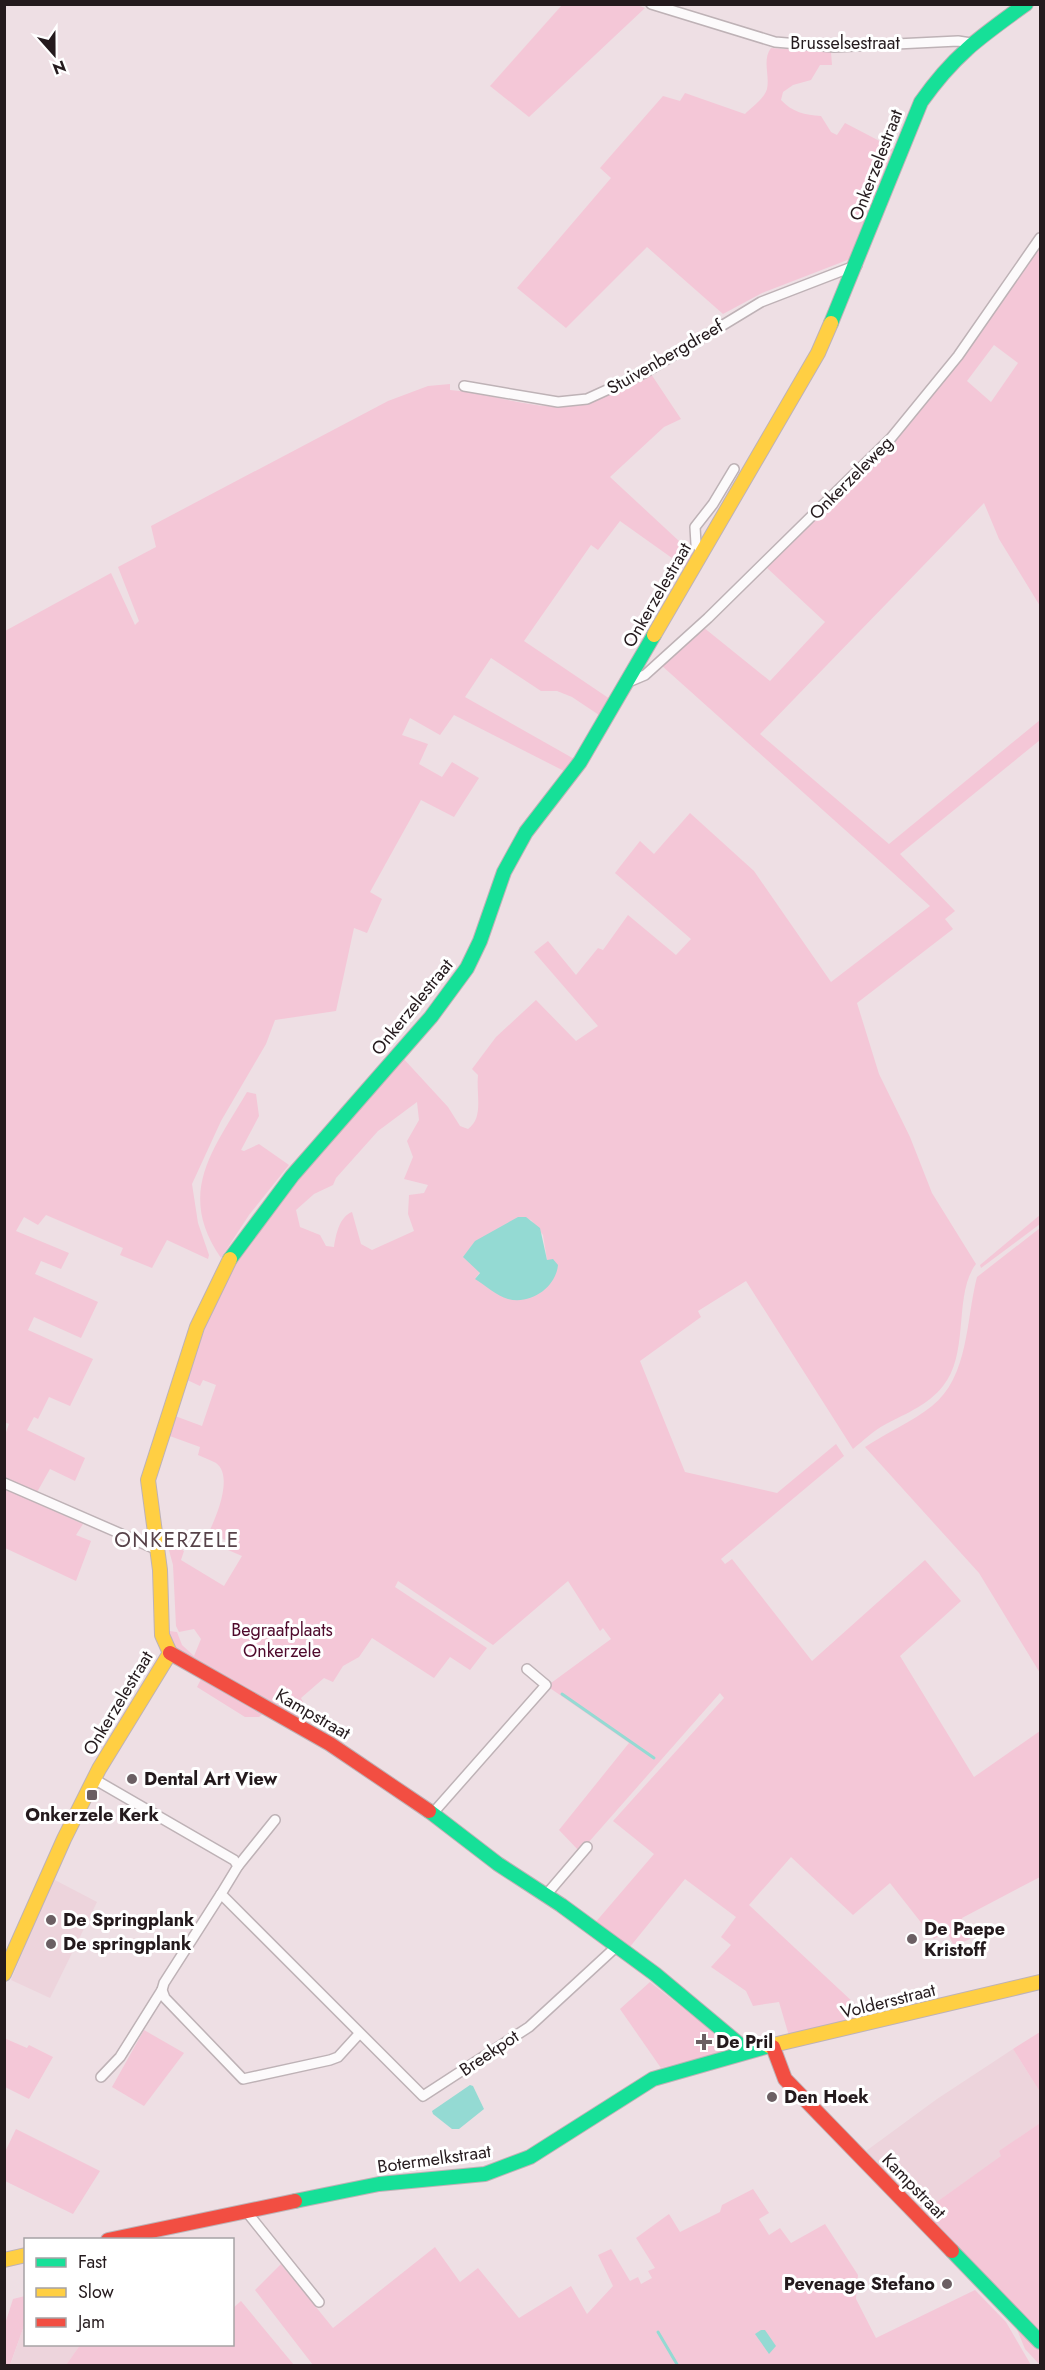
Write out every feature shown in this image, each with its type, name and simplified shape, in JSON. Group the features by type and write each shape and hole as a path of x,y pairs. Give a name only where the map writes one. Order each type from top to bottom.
{"street":[{"name":"Brusselsestraat","path":"651,4 775,42 834,47 958,40 971,43"},
{"name":"Onkerzelestraat","path":"4,1974 64,1839 94,1779 170,1653 162,1635 158,1550 148,1493 148,1480 197,1327 222,1271 241,1241 292,1176 431,1017 459,980 480,941 504,872 526,832 580,762 818,353 857,265 886,184 921,102 943,70 971,43 1026,4"},
{"name":"Onkerzeleweg","path":"626,683 645,675 708,618 891,438 958,356 1041,238"},
{"name":"Stuivenbergdreef","path":"464,386 558,402 587,399 644,374 760,302 857,265"},
{"path":"703,552 696,544 695,527 713,504 734,469"},
{"path":"4,1483 158,1550"},
{"name":"Kampstraat","path":"170,1653 330,1744 434,1813 498,1864 546,1895 686,1999 739,2044 744,2052"},
{"path":"434,1813 546,1685 527,1669"},
{"path":"94,1779 234,1860 238,1866"},
{"path":"101,2077 120,2056 238,1866 275,1820"},
{"path":"546,1895 587,1847"},
{"name":"Breekpot","path":"221,1894 423,2096 529,2027 617,1946"},
{"name":"Voldersstraat","path":"744,2052 1041,1982"},
{"path":"162,1990 165,1998 243,2079 330,2060 338,2056 359,2034"},
{"name":"Kampstraat","path":"773,2047 785,2079 1041,2342"},
{"name":"Botermelkstraat","path":"118,2238 379,2184 485,2174 530,2157 653,2079 744,2052"},
{"path":"246,2211 319,2302"},
{"path":"4,2260 24,2255"}],"shaded area":[{"name":"De springplank","path":"53,1879 97,1902 50,1998 11,1980"},
{"path":"1013,2049 1040,2092 1040,2123 1000,2151 1002,2156 924,2211 866,2151 937,2099"},
{"path":"24,2326 24,2346 79,2346 66,2365 10,2366"}],"green space":[{"path":"634,4 645,8 529,117 490,86 562,5"},
{"path":"771,48 831,52 832,65 820,65 811,80 793,85 783,92 781,100 799,112 821,116 831,132 837,135 845,123 893,148 850,259 762,293 723,314 647,247 566,328 517,288 611,178 600,168 663,96 680,101 685,93 745,114 760,100 767,89 767,57"},
{"name":"Begraafplaats Onkerzele","path":"1040,244 1040,606 999,539 984,503 760,734 889,844 1040,720 1040,740 900,854 955,911 945,919 953,929 857,1003 879,1074 910,1137 932,1193 976,1264 965,1291 956,1357 951,1373 937,1393 917,1408 877,1429 853,1449 746,1281 698,1311 701,1317 640,1361 685,1472 777,1493 836,1444 844,1456 721,1559 725,1564 732,1559 812,1661 925,1560 961,1601 900,1656 974,1777 1040,1731 1040,1877 962,1918 970,1939 954,1946 947,1932 934,1939 890,1883 853,1915 791,1857 749,1905 870,2018 789,2036 779,2002 753,2006 746,1991 711,1967 731,1945 721,1937 736,1917 685,1879 629,1948 594,1924 654,1854 613,1821 724,1698 720,1693 580,1852 559,1830 629,1743 547,1686 611,1639 603,1628 600,1631 568,1581 493,1645 398,1581 395,1587 487,1648 470,1670 450,1657 434,1678 372,1638 359,1657 343,1666 333,1682 324,1678 301,1698 306,1708 303,1716 296,1720 271,1707 259,1717 245,1717 197,1687 202,1677 168,1657 169,1631 177,1632 182,1645 194,1656 201,1639 194,1629 179,1632 176,1626 173,1565 167,1543 169,1541 184,1551 181,1560 224,1586 242,1556 228,1550 233,1544 209,1532 216,1517 224,1487 221,1469 216,1463 198,1455 200,1447 167,1435 175,1416 202,1426 216,1385 203,1380 200,1386 185,1379 201,1324 233,1253 402,1057 448,1107 460,1126 468,1129 476,1119 478,1112 478,1075 472,1069 496,1037 536,1000 576,1041 598,1026 534,952 548,941 576,975 598,948 603,950 628,915 676,955 691,939 615,873 640,841 654,854 690,813 754,871 831,982 930,906 661,665 703,627 770,681 825,622 766,567 825,511 920,410","holes":["994,345 1018,363 991,402 967,381","417,1102 419,1120 407,1141 413,1157 404,1179 428,1185 424,1193 409,1195 408,1214 414,1231 372,1250 361,1244 352,1212 341,1222 334,1247 326,1246 320,1235 300,1227 296,1210 314,1194 333,1185 336,1178 378,1131","518,1217 531,1220 543,1235 547,1260 475,1279"]},
{"path":"651,374 681,419 664,427 610,477 693,554 686,568 620,521 598,550 591,545 524,641 610,699 599,715 572,697 557,691 541,691 491,658 465,697 576,760 566,772 454,715 440,735 410,718 402,735 428,744 419,764 442,777 452,762 479,778 454,817 421,800 370,892 382,899 367,933 354,928 336,1011 275,1020 266,1044 221,1121 192,1184 198,1223 209,1255 208,1259 167,1240 152,1268 120,1255 123,1248 46,1215 38,1225 24,1217 16,1231 69,1253 61,1269 41,1261 35,1274 98,1302 81,1338 34,1317 28,1330 93,1359 70,1406 49,1397 38,1419 34,1417 27,1430 85,1458 75,1481 50,1469 36,1494 5,1479 5,1435 9,1424 4,1422 5,631 111,573 135,625 139,621 118,567 156,547 151,526 388,401 428,386 450,384 450,390 536,405 570,406 604,397"},
{"path":"247,1092 256,1094 259,1116 241,1150 244,1151 259,1144 289,1165 249,1215 221,1258 208,1235 201,1213 200,1192 204,1172 212,1153"},
{"path":"1040,1215 1040,1224 981,1268 980,1265"},
{"path":"1040,1228 1040,1673 979,1573 865,1447 924,1412 944,1394 960,1364 977,1277"},
{"path":"5,1489 83,1524 76,1535 91,1541 76,1581 5,1548"},
{"path":"650,1982 722,2039 725,2047 723,2051 661,2068 620,2009"},
{"path":"144,2030 184,2053 144,2106 112,2087"},
{"path":"1040,2032 1040,2092 1013,2049"},
{"path":"4,2038 27,2048 29,2045 53,2057 29,2099 5,2087"},
{"path":"1040,2123 1040,2337 924,2211 1001,2156 999,2151"},
{"path":"16,2129 100,2171 73,2214 5,2181 5,2152"},
{"path":"753,2189 769,2213 759,2219 769,2235 780,2228 791,2243 825,2224 858,2275 856,2299 876,2338 975,2290 1006,2322 1031,2365 313,2365 255,2290 281,2264 333,2328 435,2247 460,2282 478,2268 519,2318 571,2286 587,2314 613,2286 598,2255 611,2249 630,2281 638,2277 641,2284 652,2278 648,2271 655,2268 636,2238 669,2214 680,2232 720,2212 722,2205"},
{"path":"24,2296 24,2326 10,2365 5,2365 5,2324 13,2299"},
{"path":"241,2301 294,2365 66,2365 79,2346 234,2346 234,2307"},
{"path":"1014,2322 1040,2350 1040,2365 1025,2349"}],"water":[{"path":"518,1217 526,1217 540,1228 547,1260 553,1259 558,1265 553,1280 547,1287 533,1297 517,1300 500,1295 475,1279 480,1273 463,1257 475,1241"},
{"path":"470,2085 473,2086 484,2109 459,2129 452,2129 432,2111"},
{"path":"765,2330 776,2346 769,2354 755,2334"}],"waterway":[{"path":"562,1694 654,1758"},
{"path":"658,2332 678,2366"}],"traffic: fast":[{"path":"831,323 921,102 957,59 1026,4"},
{"path":"230,1259 292,1176 431,1017 467,968 480,941 504,872 526,832 580,762 654,635"},
{"path":"429,1811 498,1864 561,1905 655,1974 739,2044 744,2052"},
{"path":"295,2201 379,2184 485,2174 530,2157 653,2079 769,2046"},
{"path":"952,2251 1040,2342"}],"traffic: slow":[{"path":"654,635 818,353 831,323"},
{"path":"170,1653 162,1635 160,1570 148,1480 197,1327 230,1259"},
{"path":"4,1974 64,1839 99,1769 170,1653"},
{"path":"769,2046 1040,1982"},
{"path":"4,2260 24,2255"}],"traffic: jam":[{"path":"170,1653 330,1744 429,1811"},
{"path":"773,2047 785,2079 952,2251"},
{"path":"118,2238 295,2201"}],"place":[{"name":"Dental Art View","path":"132,1779"},
{"name":"Onkerzele Kerk","path":"92,1795"},
{"name":"De Springplank","path":"51,1920"},
{"name":"De Paepe Kristoff","path":"912,1939"},
{"name":"De springplank","path":"51,1944"},
{"name":"De Pril","path":"704,2042"},
{"name":"Den Hoek","path":"772,2097"},
{"name":"Pevenage Stefano","path":"947,2284"}],"district":[{"name":"ONKERZELE","path":"177,1540"}]}
